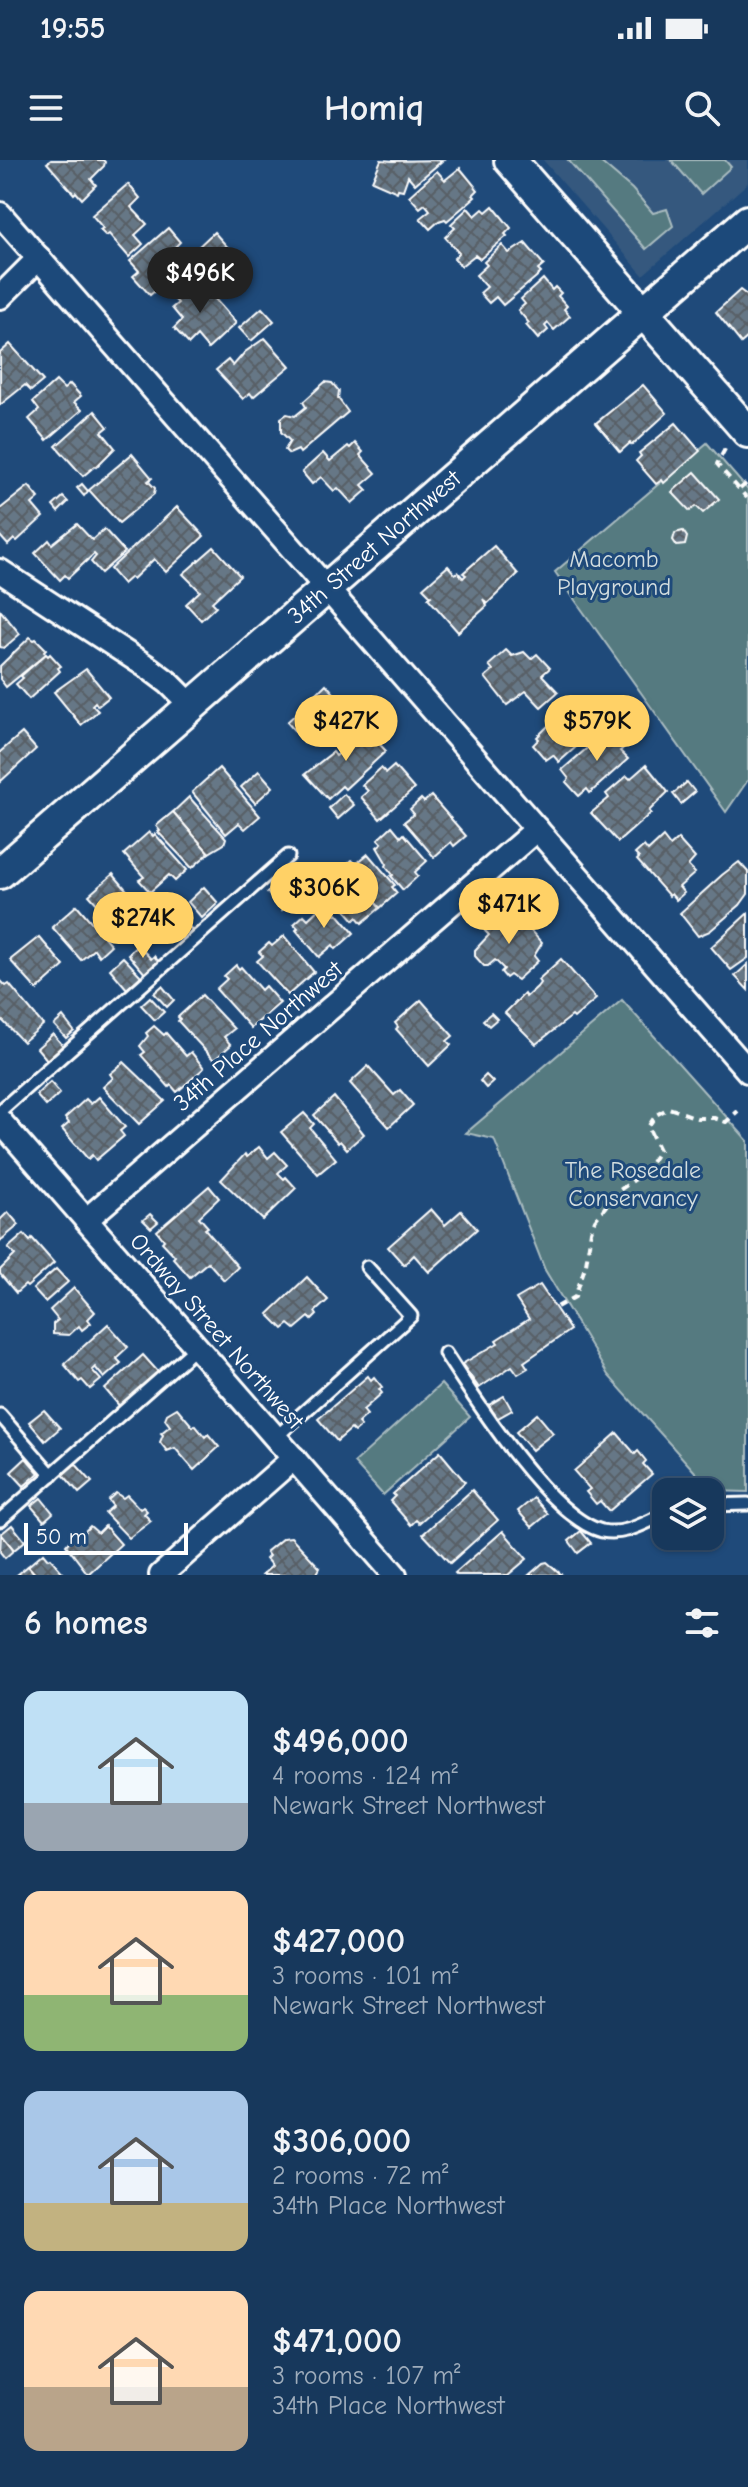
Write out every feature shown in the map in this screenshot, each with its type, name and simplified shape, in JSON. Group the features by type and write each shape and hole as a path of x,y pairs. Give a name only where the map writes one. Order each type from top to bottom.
{"main road":[{"path":"510,160 644,313 736,440"},
{"name":"34th Street Northwest","path":"0,873 748,221"}],"street":[{"path":"0,214 747,1068"},
{"path":"0,297 39,258"},
{"path":"0,571 149,668 192,706"},
{"name":"34th Place Northwest","path":"86,1220 537,829"},
{"name":"Ordway Street Northwest","path":"0,1121 394,1575"},
{"path":"161,1575 294,1458"}],"lane":[{"path":"0,1111 288,856"},
{"path":"275,1438 411,1316 367,1267"},
{"path":"0,1520 197,1347"},
{"path":"445,1353 499,1436 578,1520 602,1531 624,1532 652,1520"},
{"path":"0,1415 52,1475"},
{"path":"724,1505 748,1504"}],"path":[{"path":"736,440 717,464 747,498"},
{"path":"740,489 748,482"},
{"path":"557,1307 575,1297 595,1220 617,1192 644,1173 659,1150 648,1127 656,1115 669,1108 697,1118 726,1122 738,1111"}],"shaded area":[{"path":"543,160 748,160 748,183 643,275"}],"green space":[{"path":"568,160 598,160 632,189 653,213 667,209 673,226 646,249"},
{"path":"671,160 725,160 731,167 701,194"},
{"name":"Macomb Playground","path":"707,443 748,490 748,780 726,812 555,572"},
{"name":"The Rosedale Conservancy","path":"622,1000 748,1141 748,1492 724,1491 724,1478 700,1478 608,1375 545,1270 494,1139 466,1133"},
{"path":"441,1384 470,1417 383,1495 354,1463"}],"building":[{"path":"51,160 105,162 91,179 96,185 82,199 47,163"},
{"path":"381,160 443,160 415,184 408,176 403,190 398,189 397,192 372,181"},
{"path":"460,168 478,190 473,195 475,197 447,221 439,221 430,229 420,218 430,210 425,204 420,208 409,196 437,171 445,180"},
{"path":"128,184 140,198 131,207 147,224 135,235 143,244 129,257 109,234 106,236 100,230 103,228 92,215"},
{"path":"493,206 511,228 505,234 507,236 480,259 475,255 461,266 454,258 459,253 445,237 455,228 451,224 468,208 475,216"},
{"path":"168,228 180,242 174,248 185,259 181,262 186,267 158,292 156,290 150,295 133,276 139,271 130,261"},
{"path":"214,232 231,251 212,267 196,249"},
{"path":"525,243 544,265 538,270 541,273 503,305 496,297 489,303 480,293 487,287 476,275 487,265 484,262 502,245 509,253"},
{"path":"543,279 552,290 555,287 561,293 558,296 567,306 564,309 570,316 554,330 548,323 545,326 548,330 538,339 518,310 525,304 521,299"},
{"path":"188,281 195,288 201,283 236,323 208,349 197,336 189,344 174,328 182,320 172,308 178,303 171,296"},
{"path":"740,290 748,296 748,337 741,343 716,312"},
{"path":"262,308 274,321 251,341 239,328"},
{"path":"265,338 290,366 253,397 250,393 243,399 216,370 228,360 233,366 245,352"},
{"path":"10,344 43,381 31,391 25,385 0,405 0,353"},
{"path":"56,381 64,389 70,384 81,396 74,402 82,410 47,440 29,419 39,410 33,402"},
{"path":"325,382 332,383 339,391 338,398 348,412 300,453 298,450 289,454 285,450 290,441 281,432 281,418 287,414 295,416 306,407 303,402"},
{"path":"643,385 667,413 620,452 596,423"},
{"path":"95,411 108,427 102,432 115,448 83,476 56,446"},
{"path":"676,423 700,451 664,483 662,480 656,484 636,461 641,456 639,453"},
{"path":"355,443 363,452 360,455 376,473 362,485 367,490 352,503 338,488 334,491 321,477 312,484 302,472 323,453 330,461"},
{"path":"132,454 152,478 148,481 155,488 154,494 119,523 89,490"},
{"path":"695,472 719,499 703,513 696,506 690,511 672,492"},
{"path":"82,484 88,491 84,496 77,488"},
{"path":"29,486 39,498 32,504 43,517 17,541 14,539 8,545 0,536 0,509"},
{"path":"63,497 68,502 58,512 53,506"},
{"path":"177,507 204,536 166,572 154,559 123,584 110,569"},
{"path":"77,524 92,540 104,529 125,552 101,573 91,562 96,556 94,554 68,578 65,575 60,580 35,553 49,540 52,544"},
{"path":"683,531 687,537 685,545 677,546 673,540 675,533"},
{"path":"494,546 518,574 487,604 483,599 487,606 458,632 423,588 448,566 463,578 466,575 463,573"},
{"path":"214,547 240,576 212,602 216,606 201,620 186,604 200,591 183,574"},
{"path":"0,610 20,634 4,648 0,647"},
{"path":"30,637 46,649 46,654 6,687 0,679 0,666"},
{"path":"506,650 512,656 524,652 531,659 537,654 550,668 542,675 558,692 541,707 526,691 507,705 485,677 493,670 489,665"},
{"path":"46,654 50,654 61,666 58,668 60,671 29,699 16,684"},
{"path":"86,669 109,697 98,706 95,702 92,705 98,711 81,725 54,692"},
{"path":"326,684 351,713 316,741 312,737 305,743 287,722"},
{"path":"579,702 590,715 583,720 593,732 559,762 553,755 546,760 533,745 539,739 537,737 562,712"},
{"path":"361,724 386,751 345,789 342,786 328,799 305,774 333,752 336,756 350,744 345,738"},
{"path":"609,729 616,738 622,731 631,741 620,751 628,759 590,793 587,789 579,796 566,782 569,779 562,770"},
{"path":"22,733 36,749 0,782 0,752"},
{"path":"646,765 668,792 649,811 651,813 618,842 591,813 609,798 606,794"},
{"path":"394,766 414,789 380,819 361,797 368,791 362,785 381,768 386,773"},
{"path":"219,768 260,816 245,829 239,823 226,834 192,792"},
{"path":"259,771 273,787 255,803 241,787"},
{"path":"687,782 695,792 681,804 673,794"},
{"path":"344,794 354,805 338,819 329,808"},
{"path":"431,796 466,836 454,846 451,842 434,857 404,822 414,814 410,809 421,799 424,802"},
{"path":"189,797 226,838 224,844 209,853 173,812"},
{"path":"173,812 209,853 192,868 158,832 156,826"},
{"path":"392,826 401,837 404,834 427,861 415,872 418,876 403,890 391,876 377,847 382,843 378,839"},
{"path":"149,832 153,836 155,834 187,870 175,881 169,875 150,892 139,880 144,877 124,854"},
{"path":"663,837 670,846 678,839 695,858 688,866 695,873 679,887 684,893 676,900 671,894 669,896 635,854 644,846 648,851"},
{"path":"368,854 395,885 392,887 397,893 380,908 344,867 352,860 356,864"},
{"path":"739,862 748,872 748,894 710,931 698,936 680,913"},
{"path":"344,867 380,908 362,923 357,917 354,920 327,889 338,879 335,875"},
{"path":"113,874 147,914 135,924 130,918 119,928 89,895"},
{"path":"277,884 292,901 282,910 267,892"},
{"path":"204,887 218,903 202,918 188,902"},
{"path":"324,904 335,915 337,913 354,933 336,949 333,945 319,957 294,924 304,915 308,919"},
{"path":"77,905 111,945 99,956 94,949 81,960 52,927"},
{"path":"510,908 542,943 534,956 538,961 517,980 510,975 506,978 501,972 504,969 495,960 484,966 475,956 475,950 489,935 485,931"},
{"path":"748,913 748,958 731,970 711,947"},
{"path":"180,916 192,930 182,939 170,925"},
{"path":"284,936 314,972 288,995 257,961 263,956 259,952"},
{"path":"39,937 64,966 37,990 10,960"},
{"path":"138,945 151,959 154,956 159,962 146,975 128,954"},
{"path":"123,957 141,976 127,989 110,969"},
{"path":"561,959 596,999 536,1044 505,1013 524,994 526,997 537,987 540,983 538,980"},
{"path":"748,964 748,990 735,976"},
{"path":"236,965 261,990 265,986 280,1003 251,1028 216,989"},
{"path":"0,980 6,986 9,984 43,1025 23,1042 0,1018"},
{"path":"162,986 174,1000 167,1007 154,993"},
{"path":"202,995 234,1029 224,1037 231,1045 214,1060 178,1021 178,1017"},
{"path":"150,997 164,1012 155,1020 141,1005"},
{"path":"421,1000 453,1036 447,1041 451,1045 429,1066 396,1029 395,1023"},
{"path":"491,1013 497,1019 489,1026 483,1020"},
{"path":"63,1017 74,1031 66,1038 54,1025"},
{"path":"154,1026 164,1035 166,1033 186,1056 191,1052 204,1068 177,1092 141,1055 145,1052 140,1046 148,1036 146,1033"},
{"path":"53,1034 64,1047 48,1061 37,1048"},
{"path":"124,1062 165,1101 139,1124 103,1087 113,1078 110,1074"},
{"path":"368,1066 394,1095 400,1090 413,1105 389,1127 350,1083"},
{"path":"486,1075 493,1082 486,1088 480,1081"},
{"path":"50,1082 60,1093 46,1106 36,1095"},
{"path":"99,1097 125,1127 120,1131 124,1136 96,1160 92,1155 88,1159 62,1129 69,1123 65,1118 86,1099 91,1104"},
{"path":"334,1097 364,1134 347,1149 314,1115"},
{"path":"304,1113 314,1124 310,1128 336,1159 318,1174 281,1132"},
{"path":"259,1147 268,1158 275,1152 287,1165 278,1173 296,1188 263,1220 221,1180 245,1154 247,1157"},
{"path":"209,1186 219,1198 199,1217 208,1227 205,1229 238,1267 224,1280 208,1262 190,1277 173,1258 175,1256 157,1231"},
{"path":"431,1209 445,1225 461,1211 477,1229 429,1272 414,1255 404,1265 388,1247"},
{"path":"8,1212 19,1225 0,1241 0,1220"},
{"path":"150,1214 158,1222 151,1228 143,1220"},
{"path":"24,1234 30,1241 32,1238 54,1263 16,1293 0,1270 15,1255 8,1248"},
{"path":"56,1269 68,1282 45,1302 33,1289"},
{"path":"307,1277 328,1300 315,1312 317,1315 312,1320 309,1317 295,1329 289,1324 283,1329 268,1314"},
{"path":"540,1285 570,1330 524,1362 528,1368 518,1374 512,1366 479,1388 462,1364 498,1343 496,1340 529,1319 516,1299"},
{"path":"74,1288 95,1312 88,1319 91,1323 82,1330 79,1326 69,1335 53,1334 53,1324 58,1320 50,1310"},
{"path":"108,1324 128,1347 116,1358 121,1363 104,1378 95,1367 92,1370 101,1380 90,1389 82,1380 79,1382 64,1364"},
{"path":"143,1355 160,1374 121,1408 105,1389"},
{"path":"368,1376 371,1380 374,1377 382,1387 379,1389 382,1393 363,1410 367,1415 358,1423 361,1426 354,1432 351,1429 337,1441 318,1419"},
{"path":"504,1396 512,1410 496,1419 489,1405"},
{"path":"177,1408 193,1427 195,1425 205,1437 208,1434 219,1447 194,1470 175,1448 167,1451 160,1442 161,1433 170,1426 165,1419 167,1414"},
{"path":"44,1410 60,1428 45,1441 29,1422"},
{"path":"537,1414 553,1433 532,1450 516,1432"},
{"path":"617,1433 635,1454 638,1451 646,1461 643,1464 652,1474 609,1511 600,1501 596,1504 586,1492 590,1489 574,1471"},
{"path":"440,1452 465,1482 419,1523 416,1520 411,1525 390,1501 395,1496 393,1494"},
{"path":"26,1458 39,1473 24,1486 11,1472"},
{"path":"72,1460 92,1482 79,1493 60,1471"},
{"path":"472,1490 498,1520 450,1563 423,1534"},
{"path":"116,1493 123,1498 127,1495 140,1509 143,1507 147,1511 144,1514 151,1521 129,1538 105,1513 113,1506 108,1500"},
{"path":"41,1498 53,1513 44,1521 31,1506"},
{"path":"534,1498 548,1514 532,1527 518,1511"},
{"path":"12,1525 25,1541 14,1550 1,1534"},
{"path":"90,1526 98,1533 105,1526 121,1544 88,1574 66,1545 76,1533 79,1537"},
{"path":"503,1531 527,1559 508,1575 455,1573"},
{"path":"581,1531 591,1543 578,1553 569,1541"},
{"path":"1,1534 14,1550 5,1558 0,1552"},
{"path":"291,1537 320,1568 316,1575 262,1575 272,1566 266,1559 269,1556 266,1552 283,1538"},
{"path":"43,1553 65,1575 36,1575 28,1566"},
{"path":"547,1562 562,1575 529,1575 543,1563"},
{"path":"28,1566 36,1575 17,1575"}]}
